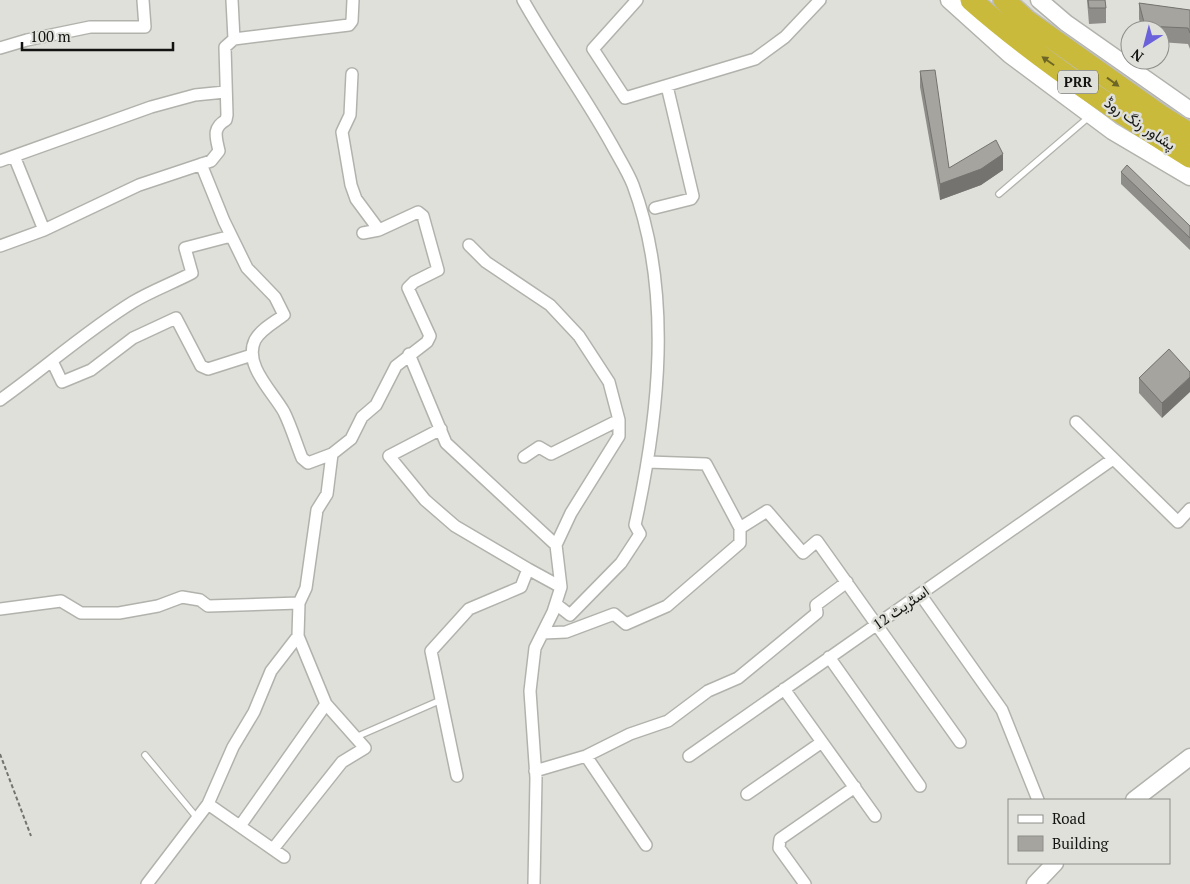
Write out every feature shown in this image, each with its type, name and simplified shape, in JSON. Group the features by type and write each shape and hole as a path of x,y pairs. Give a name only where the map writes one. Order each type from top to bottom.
{"highway":[{"name":"پشاور رنگ روڈ","path":"972,0 1010,34 1147,130 1190,157"},
{"name":"پشاور رنگ روڈ","path":"1004,0 1026,20 1160,115 1190,134"}],"street":[{"path":"0,48 27,40 90,27 145,27 143,0"},
{"path":"232,0 234,39"},
{"path":"0,246 44,230 140,185 211,161 219,151 216,130 218,125 226,120 225,47 234,39 349,25 352,21 353,0"},
{"path":"523,0 606,135 633,184 657,282 658,342 648,462 635,526 640,534 621,563 570,615 556,604"},
{"path":"637,0 593,49 625,98 754,59 785,37 820,0"},
{"path":"948,0 1010,55 1112,131 1190,177"},
{"path":"1039,0 1066,23 1190,110"},
{"path":"352,74 350,115 342,132 348,168 356,199 379,230"},
{"path":"655,208 691,199 693,196 666,86"},
{"path":"0,161 151,107 195,95 225,92"},
{"path":"14,156 44,230"},
{"path":"201,164 231,236 248,268 275,298 284,316 261,332 255,341 252,355 257,372 284,412 302,458 308,463 314,463 332,454 350,439 362,417 376,405 396,366 409,354 427,342 430,336 412,300 408,286 436,273 438,268 423,216 418,212 379,230 363,233"},
{"path":"0,400 134,301 192,274 185,248 231,236"},
{"path":"469,244 486,262 550,306 579,336 609,382 618,420 619,436 571,513 556,545 561,587 556,604 535,648 530,691 535,771 534,884"},
{"path":"52,361 62,382 91,370 133,338 176,318 202,366 208,369 252,355"},
{"path":"409,354 446,443 556,545"},
{"path":"524,457 539,447 551,454 618,420"},
{"path":"1076,422 1178,522 1190,509"},
{"path":"440,429 389,456 425,500 455,526 528,570 561,587"},
{"path":"273,849 342,762 365,748 326,704 298,636 299,603 306,588 317,510 327,494 332,454"},
{"name":"اسٹریٹ 12","path":"689,756 1113,459"},
{"path":"542,633 566,632 614,614 626,624 667,606 740,543 740,528 706,464 648,462"},
{"path":"740,528 767,511 803,553 817,541 878,624 960,742"},
{"path":"457,776 431,651 468,609 521,587 528,570"},
{"path":"535,771 586,756 630,734 668,721 708,691 738,678 817,613 816,605 847,582"},
{"path":"920,594 1002,710 1038,799"},
{"path":"0,609 60,601 81,613 120,613 158,606 182,597 200,600 208,606 299,603"},
{"path":"147,884 208,804 233,747 254,712 271,672 298,636"},
{"path":"829,657 920,786"},
{"path":"784,689 875,816"},
{"path":"240,826 326,704"},
{"path":"747,794 822,742"},
{"path":"586,756 646,845"},
{"path":"1135,799 1190,757"},
{"path":"802,883 779,848 780,839 855,787"},
{"path":"208,804 284,857"},
{"path":"1036,884 1054,864"}],"lane":[{"path":"999,194 1091,114"},
{"path":"356,737 441,700"},
{"path":"145,755 198,819"}],"path":[{"path":"0,754 31,836"}],"building":[{"path":"1088,0 1105,0 1106,8 1089,8"},
{"path":"1139,3 1190,10 1190,33 1188,28 1170,27 1170,20 1143,20"},
{"path":"935,70 949,168 996,140 1003,154 981,169 940,184 920,71"},
{"path":"1127,165 1190,226 1190,238 1121,172"},
{"path":"1169,349 1190,372 1190,377 1162,403 1139,378"}]}
